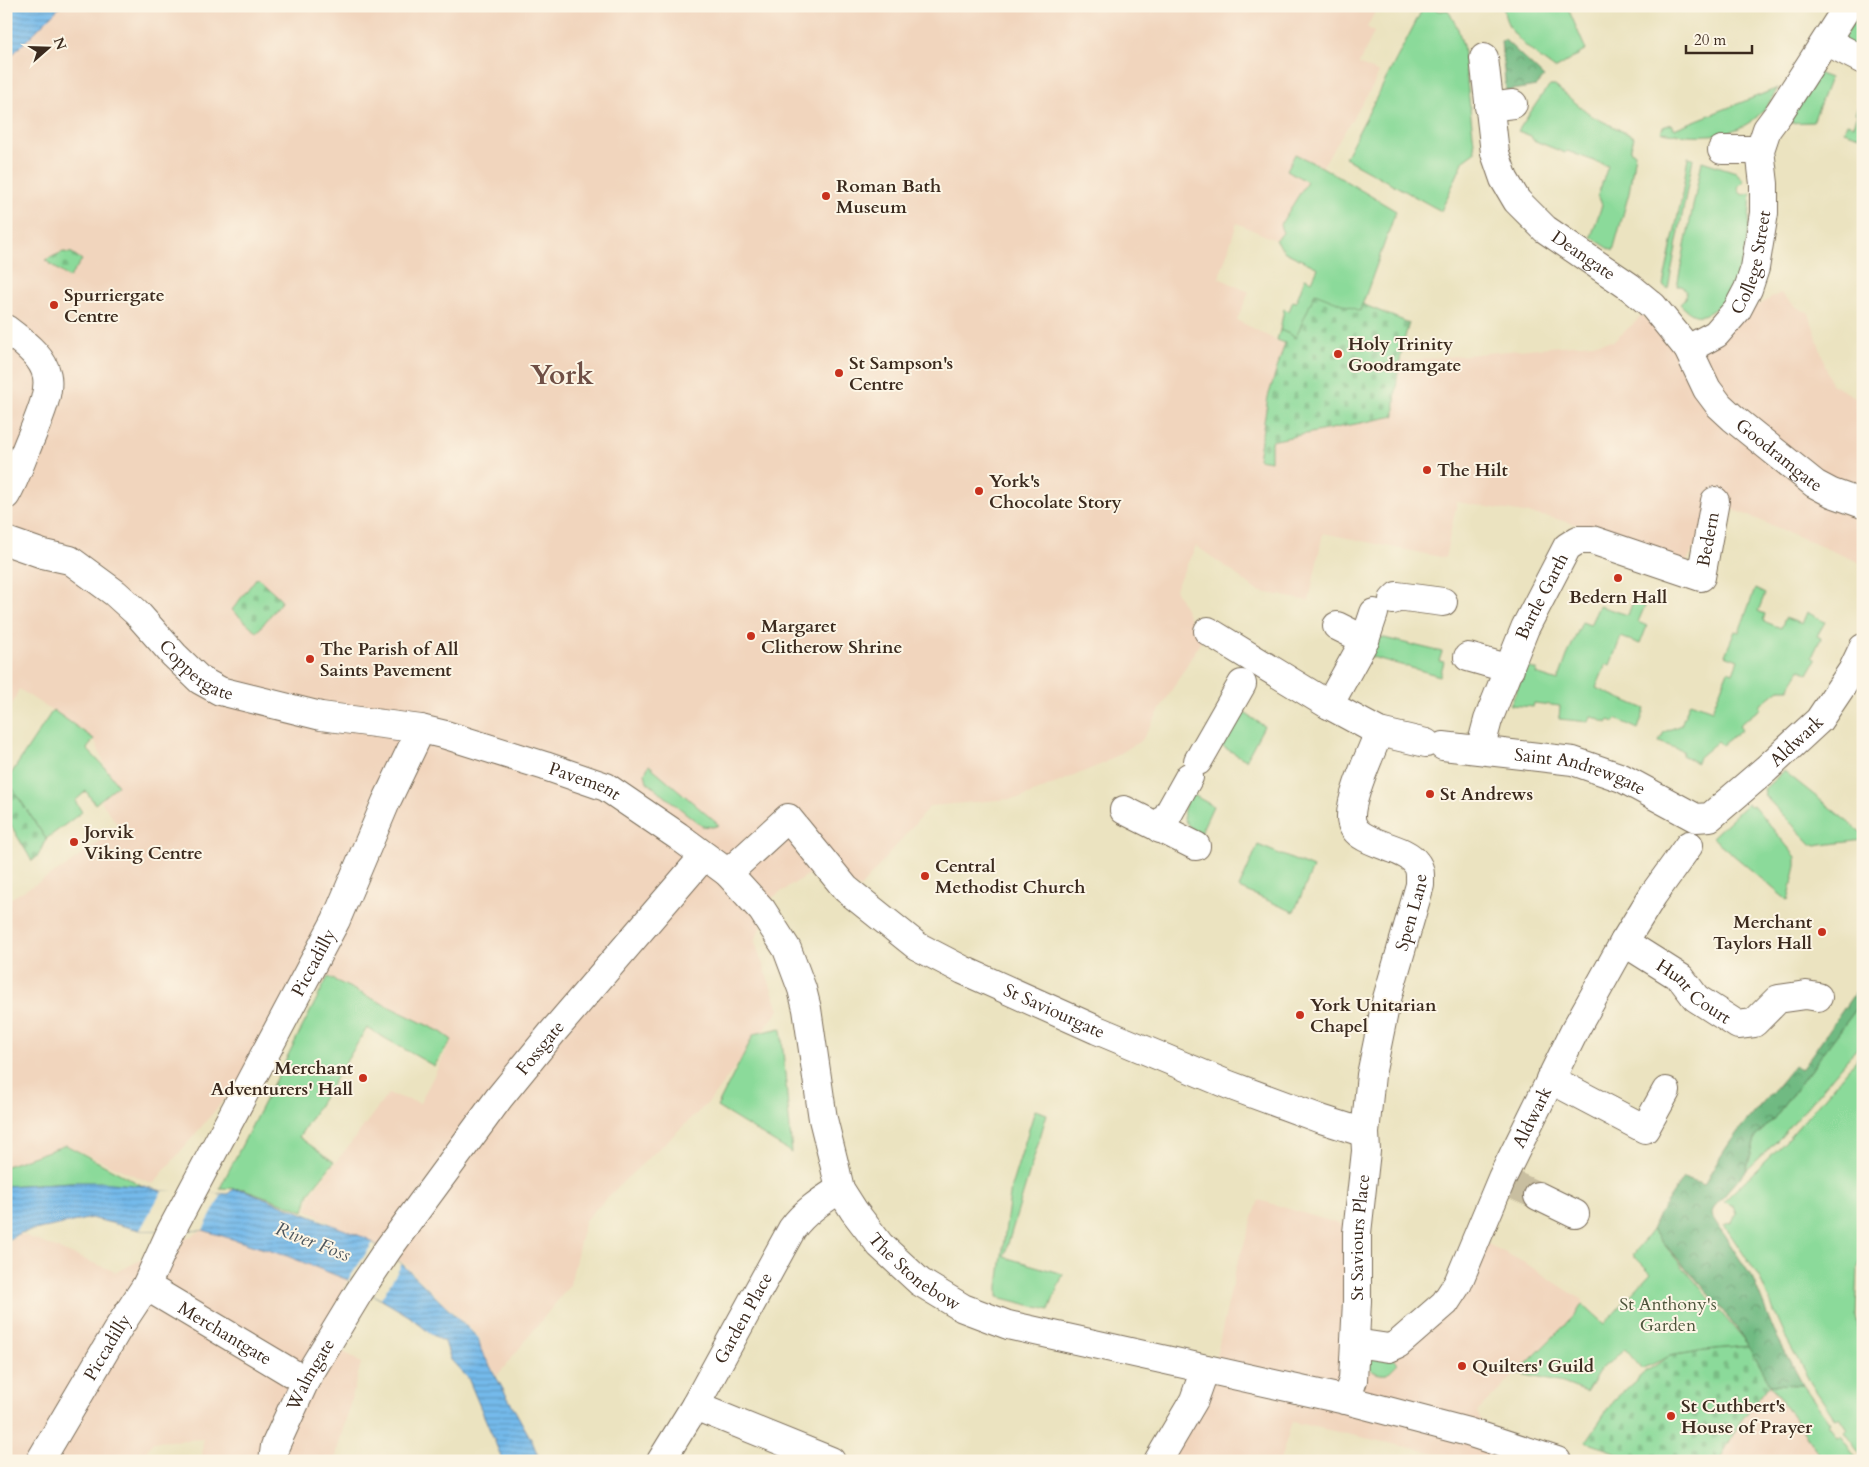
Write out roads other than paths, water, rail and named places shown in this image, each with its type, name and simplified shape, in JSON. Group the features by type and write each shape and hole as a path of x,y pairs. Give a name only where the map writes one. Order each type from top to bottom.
{"street":[{"path":"1722,150 1760,150 1766,129 1848,6"},
{"path":"1826,41 1863,60"},
{"name":"Deangate","path":"1484,58 1501,105 1496,153 1504,179 1517,201 1545,229 1642,296 1659,313 1688,349 1707,388"},
{"name":"College Street","path":"1688,349 1716,334 1737,310 1748,289 1755,268 1764,213 1764,184 1760,150"},
{"path":"6,329 39,356 46,371 48,391 40,417 6,495"},
{"name":"Goodramgate","path":"1707,388 1718,404 1733,418 1815,484 1832,493 1863,504"},
{"name":"Bedern","path":"1701,577 1715,501"},
{"name":"Bartle Garth","path":"1480,750 1488,720 1525,628 1567,547 1578,540 1592,540 1701,577"},
{"name":"Coppergate","path":"7,544 70,560 115,593 136,612 174,655 200,680 220,691 321,716 421,729"},
{"path":"1329,704 1383,607 1397,596 1443,602"},
{"path":"1337,626 1365,640"},
{"name":"Saint Andrewgate","path":"1208,631 1249,672 1329,704 1379,732 1435,744 1573,761 1622,778 1696,818 1710,817"},
{"name":"Aldwark","path":"1710,817 1819,720 1852,671 1863,648"},
{"path":"1468,657 1510,669"},
{"path":"1160,829 1249,672"},
{"name":"Pavement","path":"421,729 545,766 606,787 728,873"},
{"name":"Piccadilly","path":"40,1461 119,1327 146,1286 171,1231 336,920 386,802 421,729"},
{"name":"Spen Lane","path":"1365,1133 1371,1075 1386,1002 1420,885 1420,873 1417,863 1408,855 1361,836 1353,826 1350,816 1357,789 1379,732"},
{"path":"1124,810 1196,846"},
{"name":"St Saviourgate","path":"728,873 788,818 846,890 918,946 963,970 1097,1030 1229,1085 1365,1133"},
{"name":"Aldwark","path":"1355,1343 1389,1348 1398,1344 1445,1303 1518,1186 1550,1079 1624,942 1653,895 1688,845"},
{"name":"Fossgate","path":"359,1292 388,1249 511,1084 575,1004 704,856"},
{"name":"The Stonebow","path":"728,873 762,910 787,949 802,989 807,1009 823,1119 840,1189 880,1245 920,1282 963,1308 1008,1325 1346,1400 1468,1432 1557,1461"},
{"name":"Hunt Court","path":"1624,942 1681,978 1696,998 1738,1025 1754,1023 1778,999 1806,995 1818,997"},
{"path":"1550,1079 1645,1129 1666,1091"},
{"name":"St Saviours Place","path":"1346,1400 1353,1380 1357,1301 1357,1233 1366,1151 1365,1133"},
{"path":"1518,1186 1575,1214"},
{"name":"Garden Place","path":"660,1461 695,1406 792,1228 813,1208 840,1189"},
{"name":"Merchantgate","path":"146,1286 305,1381"},
{"name":"Walmgate","path":"272,1461 275,1446 305,1381 359,1292"},
{"path":"1158,1461 1194,1400 1205,1369"},
{"path":"695,1406 831,1461"}],"water":[{"path":"6,6 61,6 6,61"},
{"name":"River Foss","path":"102,1182 143,1186 162,1191 228,1194 233,1189 244,1190 368,1239 402,1264 478,1338 481,1350 532,1441 540,1461 503,1461 468,1378 451,1360 445,1342 431,1334 409,1316 348,1280 287,1256 203,1230 140,1230 91,1218 20,1233 6,1241 6,1186"}],"tunnel":[{"path":"1514,1185 1538,1196"}],"place":[{"name":"Roman Bath Museum","path":"826,196"},
{"name":"Spurriergate Centre","path":"54,305"},
{"name":"Holy Trinity Goodramgate","path":"1338,354"},
{"name":"St Sampson's Centre","path":"839,373"},
{"name":"The Hilt","path":"1427,470"},
{"name":"York's Chocolate Story","path":"979,491"},
{"name":"Bedern Hall","path":"1618,578"},
{"name":"Margaret Clitherow Shrine","path":"751,636"},
{"name":"The Parish of All Saints Pavement","path":"310,659"},
{"name":"St Andrews","path":"1430,794"},
{"name":"Jorvik Viking Centre","path":"74,842"},
{"name":"Central Methodist Church","path":"925,876"},
{"name":"Merchant Taylors Hall","path":"1822,932"},
{"name":"York Unitarian Chapel","path":"1300,1015"},
{"name":"Merchant Adventurers' Hall","path":"363,1078"},
{"name":"Quilters' Guild","path":"1462,1366"},
{"name":"St Cuthbert's House of Prayer","path":"1671,1416"}],"district":[{"name":"York","path":"562,375"}],"park label":[{"name":"St Anthony's Garden","path":"1668,1314"}]}
